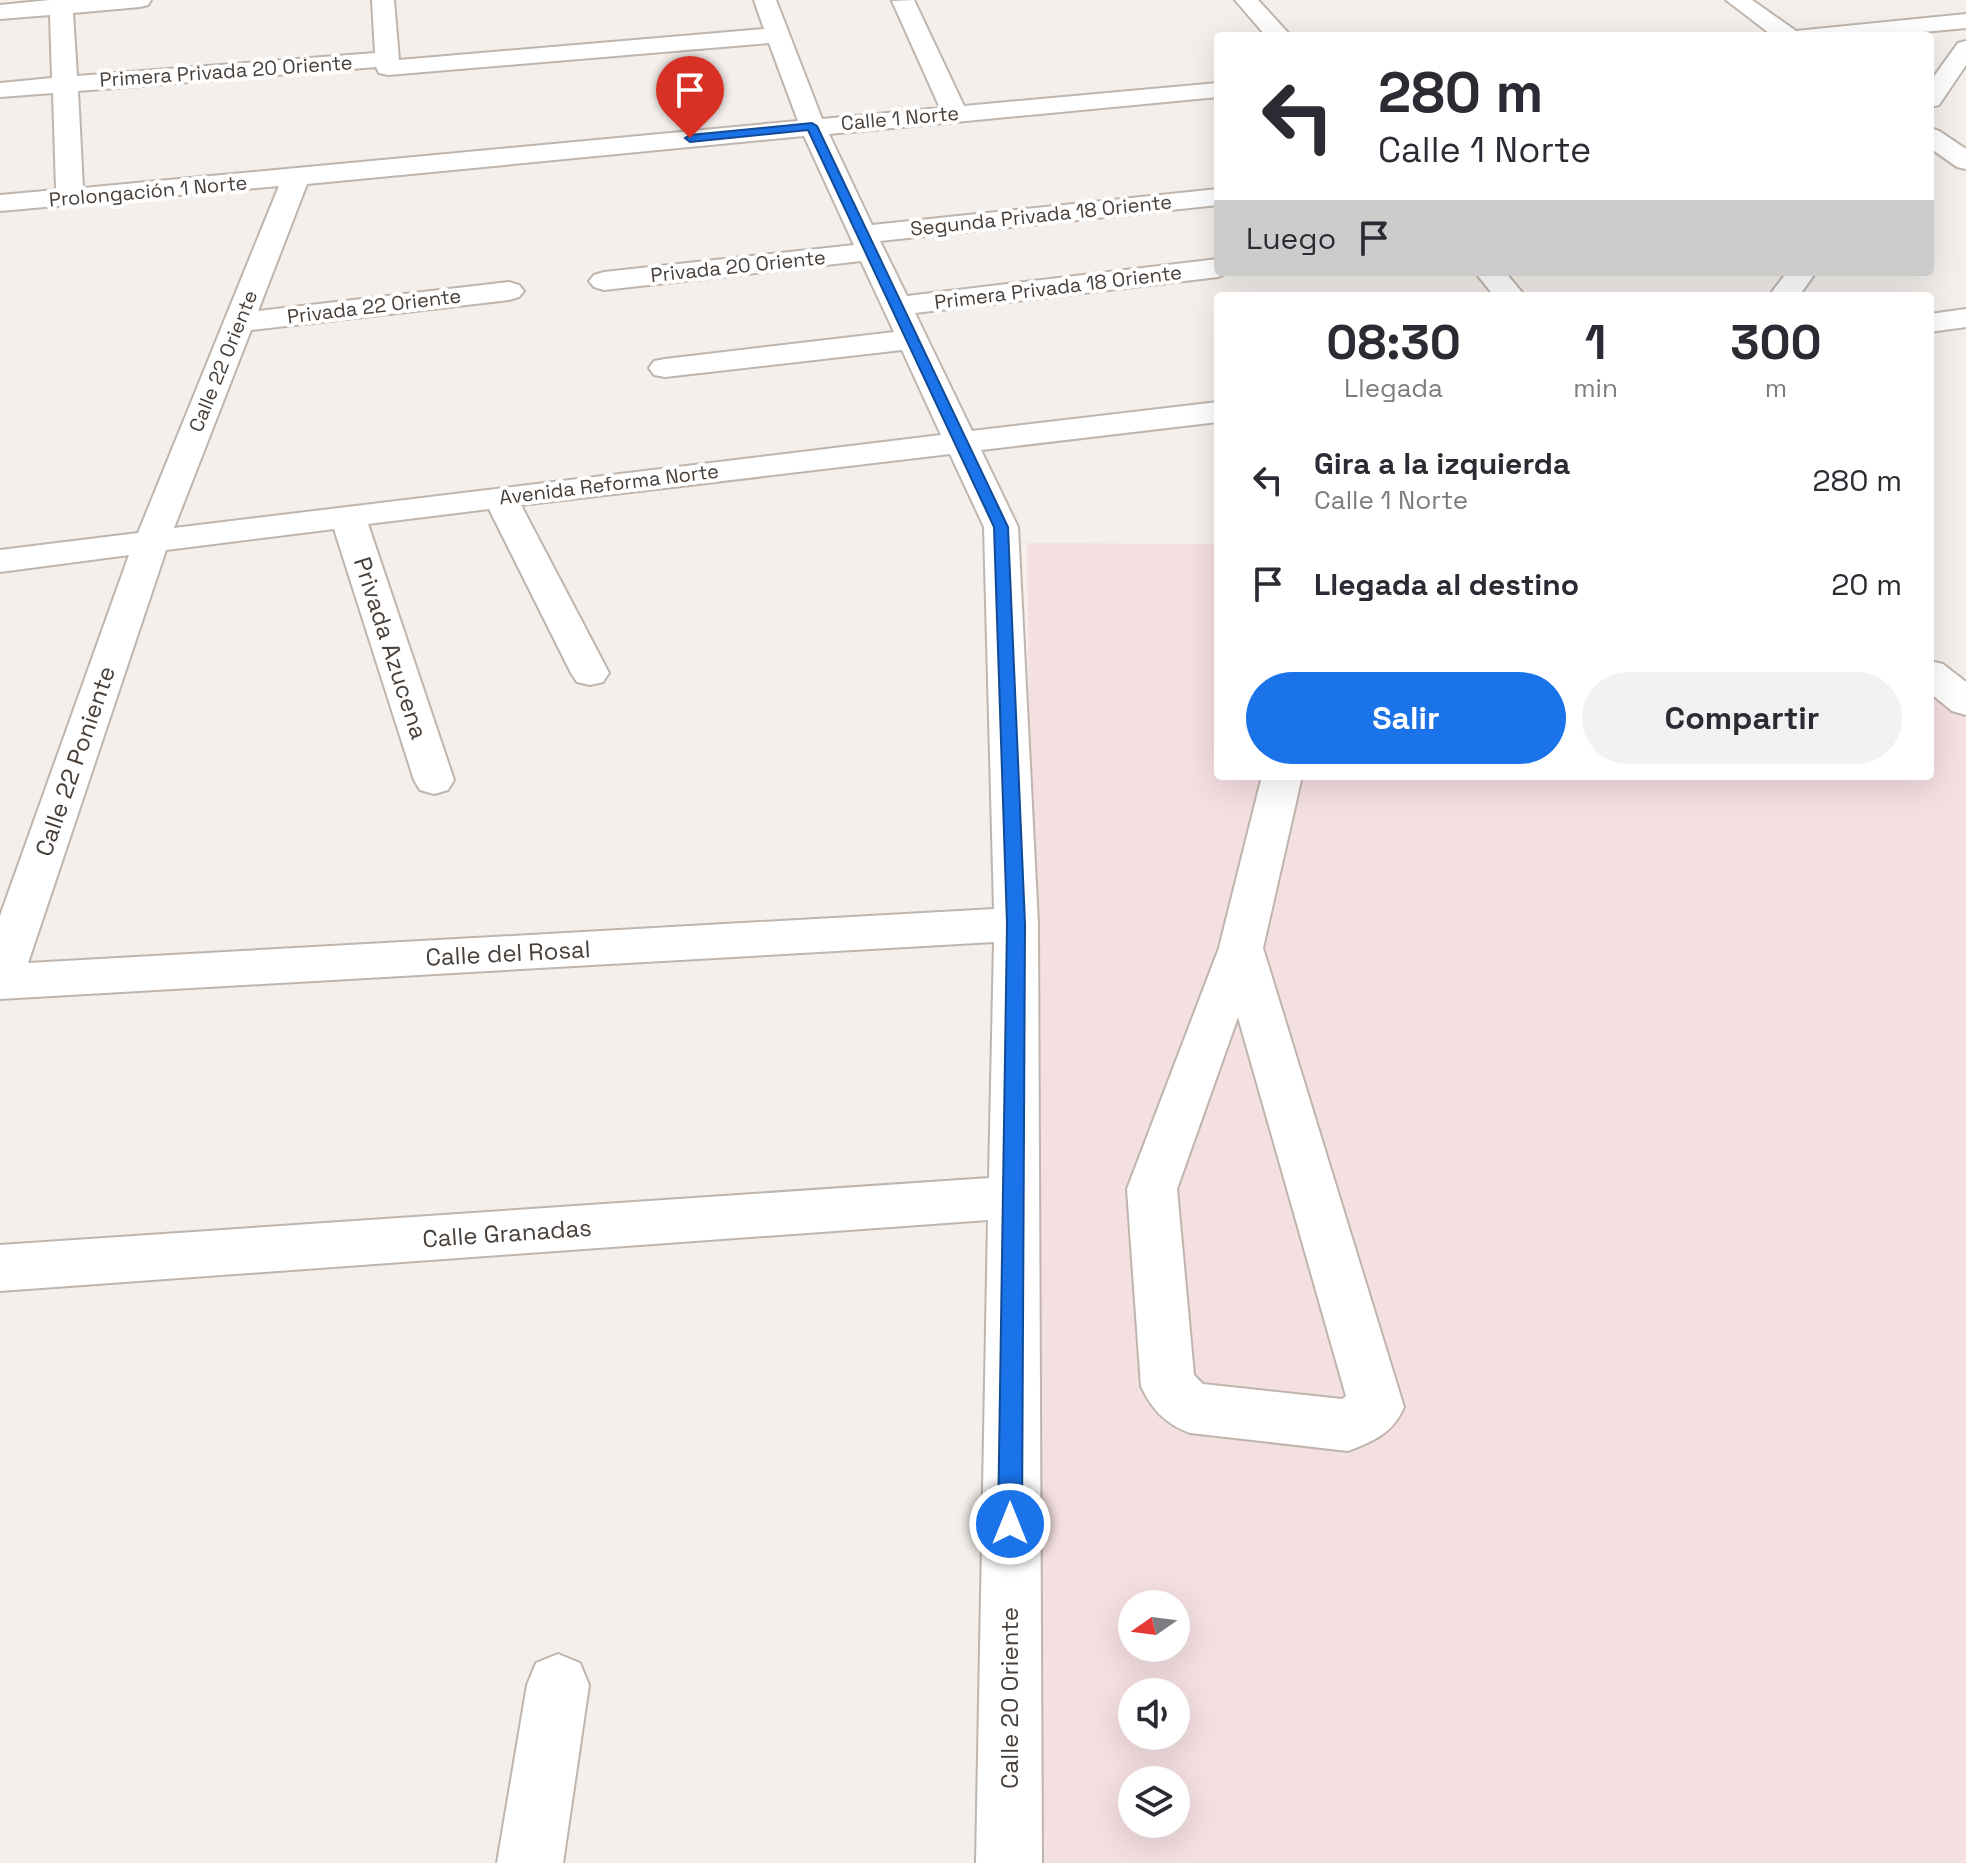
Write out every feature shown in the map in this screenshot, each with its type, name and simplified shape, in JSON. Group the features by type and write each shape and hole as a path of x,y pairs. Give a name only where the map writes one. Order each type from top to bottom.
{"street":[{"path":"0,12 61,4 140,0"},
{"path":"383,0 388,64"},
{"name":"Calle 20 Oriente","path":"765,0 812,126 1001,527 1016,924 1009,1863"},
{"path":"1246,0 1275,32"},
{"path":"1737,0 1782,32"},
{"path":"903,1 955,113"},
{"path":"61,4 70,197"},
{"path":"1847,32 1966,21"},
{"name":"Primera Privada 20 Oriente","path":"0,90 778,35"},
{"path":"1934,94 1966,48"},
{"name":"Calle 1 Norte","path":"296,178 812,126 1214,90"},
{"path":"1934,139 1966,161"},
{"name":"Prolongación 1 Norte","path":"0,203 296,178"},
{"name":"Calle 22 Oriente","path":"151,543 296,178"},
{"name":"Segunda Privada 18 Oriente","path":"868,242 1214,198"},
{"name":"Privada 20 Oriente","path":"604,281 868,242"},
{"name":"Primera Privada 18 Oriente","path":"898,306 1214,268"},
{"path":"1492,276 1506,292"},
{"name":"Privada 22 Oriente","path":"239,322 509,291"},
{"path":"1934,322 1966,318"},
{"path":"665,368 914,339"},
{"name":"Avenida Reforma Norte","path":"0,561 500,497 1214,412"},
{"path":"500,497 590,673"},
{"name":"Privada Azucena","path":"348,517 434,780"},
{"name":"Calle 22 Poniente","path":"0,981 151,543"},
{"path":"1934,676 1966,704"},
{"path":"1934,698 1966,704"},
{"path":"1241,948 1377,1407 1348,1425 1190,1408 1168,1386 1152,1189 1241,948 1281,780"},
{"name":"Calle del Rosal","path":"0,981 1016,924"},
{"name":"Calle Granadas","path":"0,1268 1014,1197"},
{"path":"530,1863 558,1685"}],"shaded area":[{"path":"1027,543 1214,544 1214,780 1934,780 1934,679 1966,705 1966,1863 1043,1863"}],"route":[{"path":"690,138 812,126 1001,527 1016,924 1010,1524"}]}
